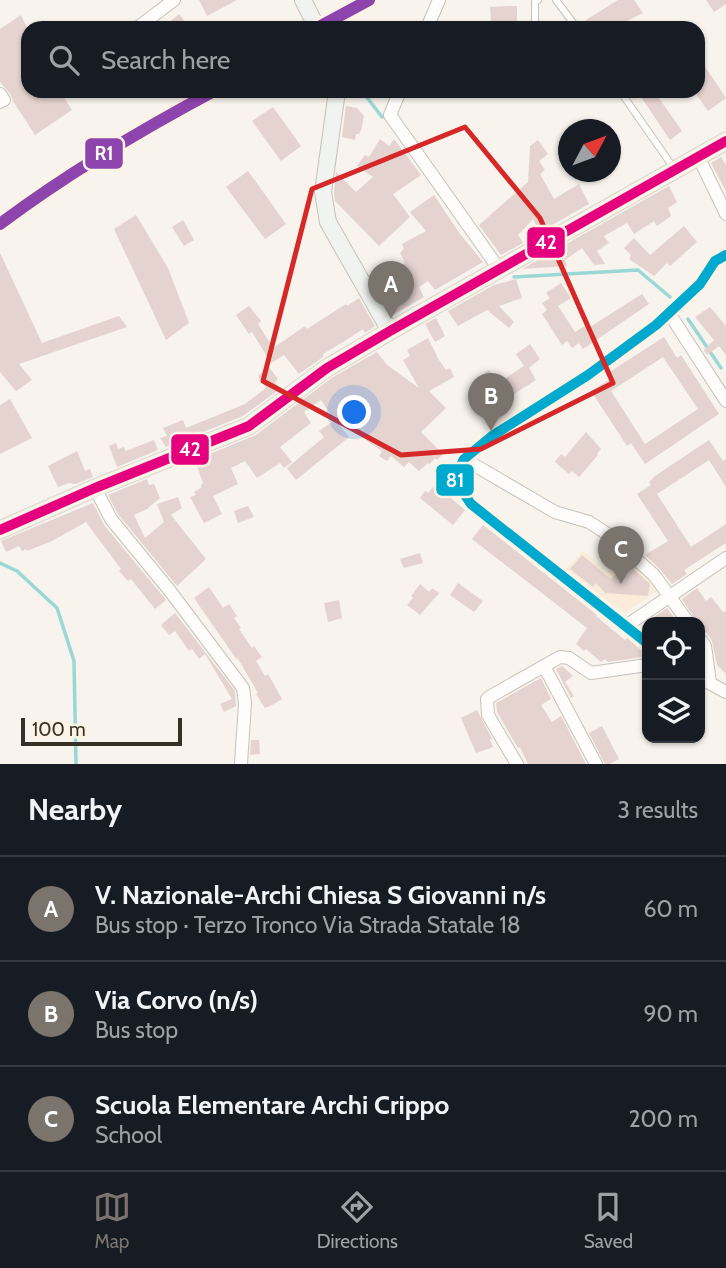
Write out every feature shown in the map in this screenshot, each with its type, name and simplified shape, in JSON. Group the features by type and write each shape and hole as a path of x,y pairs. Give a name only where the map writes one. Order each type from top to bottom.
{"main road":[{"path":"0,530 95,488 249,426 327,368 726,141"}],"street":[{"path":"146,21 174,0"},
{"path":"303,0 314,21"},
{"path":"430,21 439,0"},
{"path":"0,94 4,100 0,102"},
{"path":"336,98 324,207 328,222 390,331"},
{"path":"397,98 390,115 499,269"},
{"path":"698,156 726,214"},
{"path":"642,639 471,505 454,479 464,459 492,436 588,375 669,313 700,284 715,261 726,255"},
{"path":"669,313 722,385 726,401"},
{"path":"464,459 555,512 589,522 610,535 654,575 684,617"},
{"path":"95,488 111,519 170,590 243,688 245,703 241,764"},
{"path":"626,626 726,558"},
{"path":"517,764 488,715 486,699 560,657 569,658 591,673 642,666"},
{"path":"544,666 596,764"},
{"path":"705,680 726,692"}],"lane":[{"path":"535,21 535,2 538,0"},
{"path":"556,0 572,21"},
{"path":"625,98 674,169"}],"highlighted area":[{"path":"465,127 540,218 613,383 481,449 401,455 263,381 312,189"}],"shaded area":[{"path":"583,551 607,571 626,553 660,589 625,613 566,569"}],"building":[{"path":"199,0 237,0 207,16"},
{"path":"618,0 634,0 643,13 627,21 586,20"},
{"path":"706,0 726,0 726,4 714,12"},
{"path":"517,6 517,21 491,21 490,7"},
{"path":"179,14 184,21 171,21"},
{"path":"21,15 24,21 21,21 21,98 64,98 72,110 35,135 0,82 0,29"},
{"path":"705,66 726,98 708,111 699,98 705,98"},
{"path":"642,98 659,98 682,131 670,140"},
{"path":"346,106 357,108 364,116 361,130 356,134 355,140 342,137"},
{"path":"273,107 301,146 281,161 252,121"},
{"path":"380,139 389,146 394,139 421,175 393,194 410,217 379,246 335,201 334,192 336,172 356,192 373,177 357,166 365,155 369,157"},
{"path":"538,140 548,154 539,161 545,170 540,174 554,199 579,184 589,204 540,232 533,219 518,235 523,243 501,255 479,225 528,182 530,146"},
{"path":"721,157 726,165 726,191 711,163"},
{"path":"248,171 286,224 265,239 226,187"},
{"path":"669,186 677,202 668,208 671,216 657,226 654,221 634,234 627,223 604,236 609,243 597,251 605,264 594,265 582,248 565,260 567,266 522,269"},
{"path":"434,195 483,262 435,290 428,281 419,287 424,297 393,315 374,281 382,276 386,284 400,275 396,268 405,263 400,253 404,249 402,244 426,231 410,212"},
{"path":"136,215 168,268 189,323 166,340 114,229"},
{"path":"183,220 194,240 184,246 172,227"},
{"path":"684,226 697,242 670,266 667,263 654,276 629,259 631,255 624,248 634,238 650,255"},
{"path":"0,253 42,343 119,316 127,327 19,364 32,380 16,391 0,372"},
{"path":"516,279 522,298 499,306 514,322 509,328 487,310 458,326 448,311 494,285"},
{"path":"561,283 571,298 558,306 575,332 588,324 590,327 642,294 649,304 583,349 579,343 572,348 567,341 562,345 542,314 547,310 542,303 550,298 546,293"},
{"path":"359,298 375,326 365,333 363,329 323,354 323,357 299,374 284,355 271,363 252,332 249,334 236,315 249,306 261,321 258,324 273,348 305,326 307,329"},
{"path":"710,307 726,326 726,355 719,346 707,355 704,350 714,340 695,317"},
{"path":"436,318 445,336 435,342 425,324"},
{"path":"664,337 677,358 681,355 719,414 645,464 631,443 627,446 591,391 612,378 608,373","holes":["663,357 698,409 645,444 611,391"]},
{"path":"428,338 439,360 446,370 450,368 454,377 429,391 446,408 421,432 443,454 437,460 435,458 419,471 409,462 404,467 391,456 387,461 379,456 382,451 333,418 321,400 304,412 311,423 280,447 292,462 284,468 280,463 257,478 245,461 231,468 238,484 213,496 222,514 204,523 190,497 196,495 194,492 202,487 203,483 195,460 256,435 333,377 377,352 387,365 419,388 403,360 410,356 407,350","holes":["357,396 369,407 353,430 338,410"]},
{"path":"530,344 540,359 529,368 536,380 505,400 498,389 484,395 474,380 489,370 498,383 524,366 516,354"},
{"path":"269,367 278,379 275,382 280,389 243,416 166,447 160,438 167,436 163,428 183,420 186,428 245,404 266,388 258,376"},
{"path":"10,399 32,438 0,454 0,405"},
{"path":"335,420 349,437 296,480 287,468 324,437 319,431"},
{"path":"586,432 601,449 579,477 572,471 569,474 555,462 561,454 565,457"},
{"path":"154,440 158,450 117,467 109,446 116,443 118,449 124,447 126,451"},
{"path":"709,440 723,461 726,459 726,487 709,460 657,494 691,547 726,524 726,543 684,570 687,574 672,584 645,555 668,541 637,494 651,485 649,482 655,476"},
{"path":"77,451 85,471 90,469 93,477 58,487 48,466"},
{"path":"147,479 149,485 154,484 160,498 134,515 145,538 164,522 157,504 178,497 182,508 171,515 206,559 177,586 118,514 108,495"},
{"path":"435,485 465,510 453,525 420,498"},
{"path":"93,503 104,525 166,600 155,609 131,579 128,581 119,571 121,569 86,522 27,551 22,551 19,546 6,552 1,541"},
{"path":"248,506 254,517 238,523 234,511"},
{"path":"483,525 625,640 627,638 641,650 642,657 608,662 605,659 601,662 586,649 584,651 576,644 587,628 472,539"},
{"path":"420,553 423,563 404,568 400,559"},
{"path":"582,555 611,579 627,563 650,584 648,596 605,593 596,583 593,587 570,569"},
{"path":"458,583 483,601 474,612 450,595"},
{"path":"420,584 429,592 432,588 439,593 420,615 407,605"},
{"path":"209,587 223,608 229,604 237,616 234,618 241,628 239,629 262,657 256,661 265,676 268,674 282,699 274,704 265,708 237,657 237,660 194,598"},
{"path":"697,588 706,601 711,597 723,612 726,611 726,674 717,665 712,641 705,632 705,617 694,617 682,599"},
{"path":"339,600 342,618 328,622 324,603"},
{"path":"667,608 673,617 654,617"},
{"path":"175,613 235,691 236,706 224,712 220,704 232,699 205,654 199,659 192,649 189,651 175,631 169,635 161,625"},
{"path":"562,666 573,676 565,682 574,696 571,698 556,669"},
{"path":"541,678 551,699 541,705 552,722 561,716 586,764 528,764 497,712 496,703"},
{"path":"477,710 492,739 490,740 493,747 476,753 461,718"},
{"path":"602,726 619,759 610,764 605,764 589,733"},
{"path":"251,740 259,740 260,754 250,755"}],"waterway":[{"path":"367,98 382,117"},
{"path":"514,277 638,270 670,297"},
{"path":"688,319 721,368"},
{"path":"0,563 17,571 57,608 74,661 76,764"}],"transit line":[{"name":"R1","path":"330,21 369,0"},
{"name":"R1","path":"0,224 104,153 201,98"},
{"name":"42","path":"0,530 95,488 249,426 327,368 726,141"},
{"name":"81","path":"642,639 471,504 454,479 464,459 492,436 588,375 656,325 700,284 715,261 726,255"}],"place":[{"name":"V. Nazionale-Archi Chiesa S Giovanni n/s","path":"391,319"},
{"name":"Via Corvo (n/s)","path":"491,431"},
{"name":"Scuola Elementare Archi Crippo","path":"621,584"}]}
